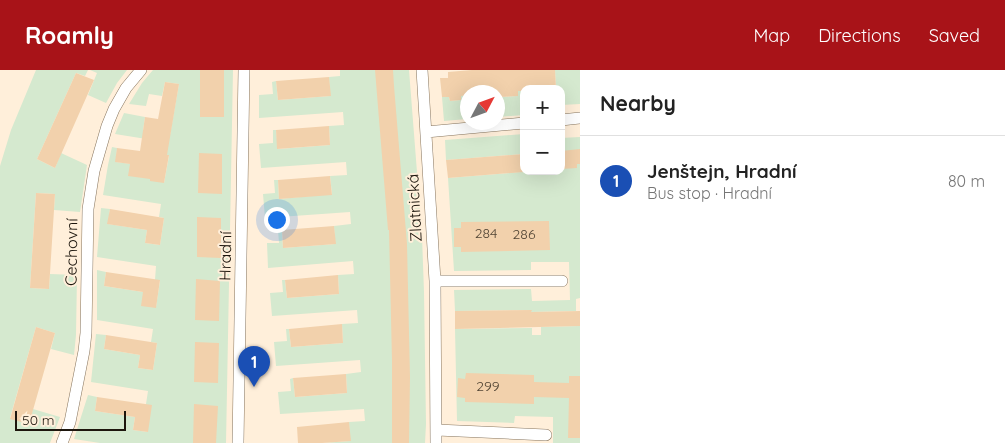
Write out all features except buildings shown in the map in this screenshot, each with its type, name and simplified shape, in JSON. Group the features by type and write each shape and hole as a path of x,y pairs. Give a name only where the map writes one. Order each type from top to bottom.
{"street":[{"name":"Cechovní","path":"62,443 70,422 84,351 88,209 94,171 114,109 126,88 141,70"},
{"name":"Hradní","path":"238,443 244,70"},
{"name":"Zlatnická","path":"422,70 435,281 436,443"},
{"path":"565,120 580,118"},
{"path":"426,132 520,123"},
{"path":"435,281 562,281"},
{"path":"436,430 546,434"}],"green space":[{"path":"36,70 88,70 85,76 76,73 37,159 55,168 61,153 87,165 80,212 54,210 55,194 36,193 30,288 49,289 50,274 77,275 76,335 74,355 51,349 55,333 36,327 10,418 29,424 33,409 60,417 50,443 0,443 0,166 11,130"},
{"path":"90,70 127,70 106,103 88,95 97,73"},
{"path":"153,70 233,70 226,443 100,443 74,439 88,395 97,397 95,411 135,417 133,430 148,432 146,404 148,391 91,382 96,334 106,335 104,349 140,355 138,368 153,370 157,343 151,342 153,329 97,320 97,270 106,272 104,286 143,292 156,307 160,281 155,280 156,266 97,257 101,208 110,209 108,224 147,230 145,243 160,245 164,218 159,217 161,204 103,195 112,147 117,148 116,162 139,165 164,183 169,156 163,155 165,142 115,134 124,113 145,117 143,131 170,135 179,84 165,82 162,96 149,94 146,106 129,104"},
{"path":"340,70 409,70 422,236 425,443 323,443 350,441 349,422 365,421 364,409 280,414 278,392 291,391 290,379 293,378 295,397 347,393 346,374 361,372 360,360 276,366 274,342 287,341 286,329 289,329 291,347 343,343 342,324 358,323 357,310 272,316 270,293 283,292 282,280 285,280 287,298 339,294 338,275 354,274 353,261 268,268 267,243 279,243 278,230 282,230 283,248 335,244 334,226 351,224 350,212 265,218 263,194 275,193 274,180 278,180 279,199 332,194 330,176 347,175 346,162 261,168 259,144 273,143 273,130 276,130 278,149 330,145 329,126 344,125 343,112 259,118 259,95 273,94 272,82 276,81 278,100 330,96 329,77 340,76"},
{"path":"555,70 580,70 580,104 565,105 565,85 556,85"},
{"path":"518,91 520,91 520,115 505,116 505,97 518,96"},
{"path":"442,97 449,97 450,101 460,100 460,120 444,121"},
{"path":"520,134 520,154 446,160 445,140"},
{"path":"580,137 580,298 576,299 576,311 455,311 454,290 531,289 532,301 570,300 569,262 531,262 531,270 454,271 448,178 520,172 520,175 565,175 565,138"},
{"path":"580,326 580,443 553,443 553,417 515,416 514,423 457,421 455,329 532,328 532,335 541,335 541,327"}],"place":[{"name":"Jenštejn, Hradní","path":"254,387"}]}
